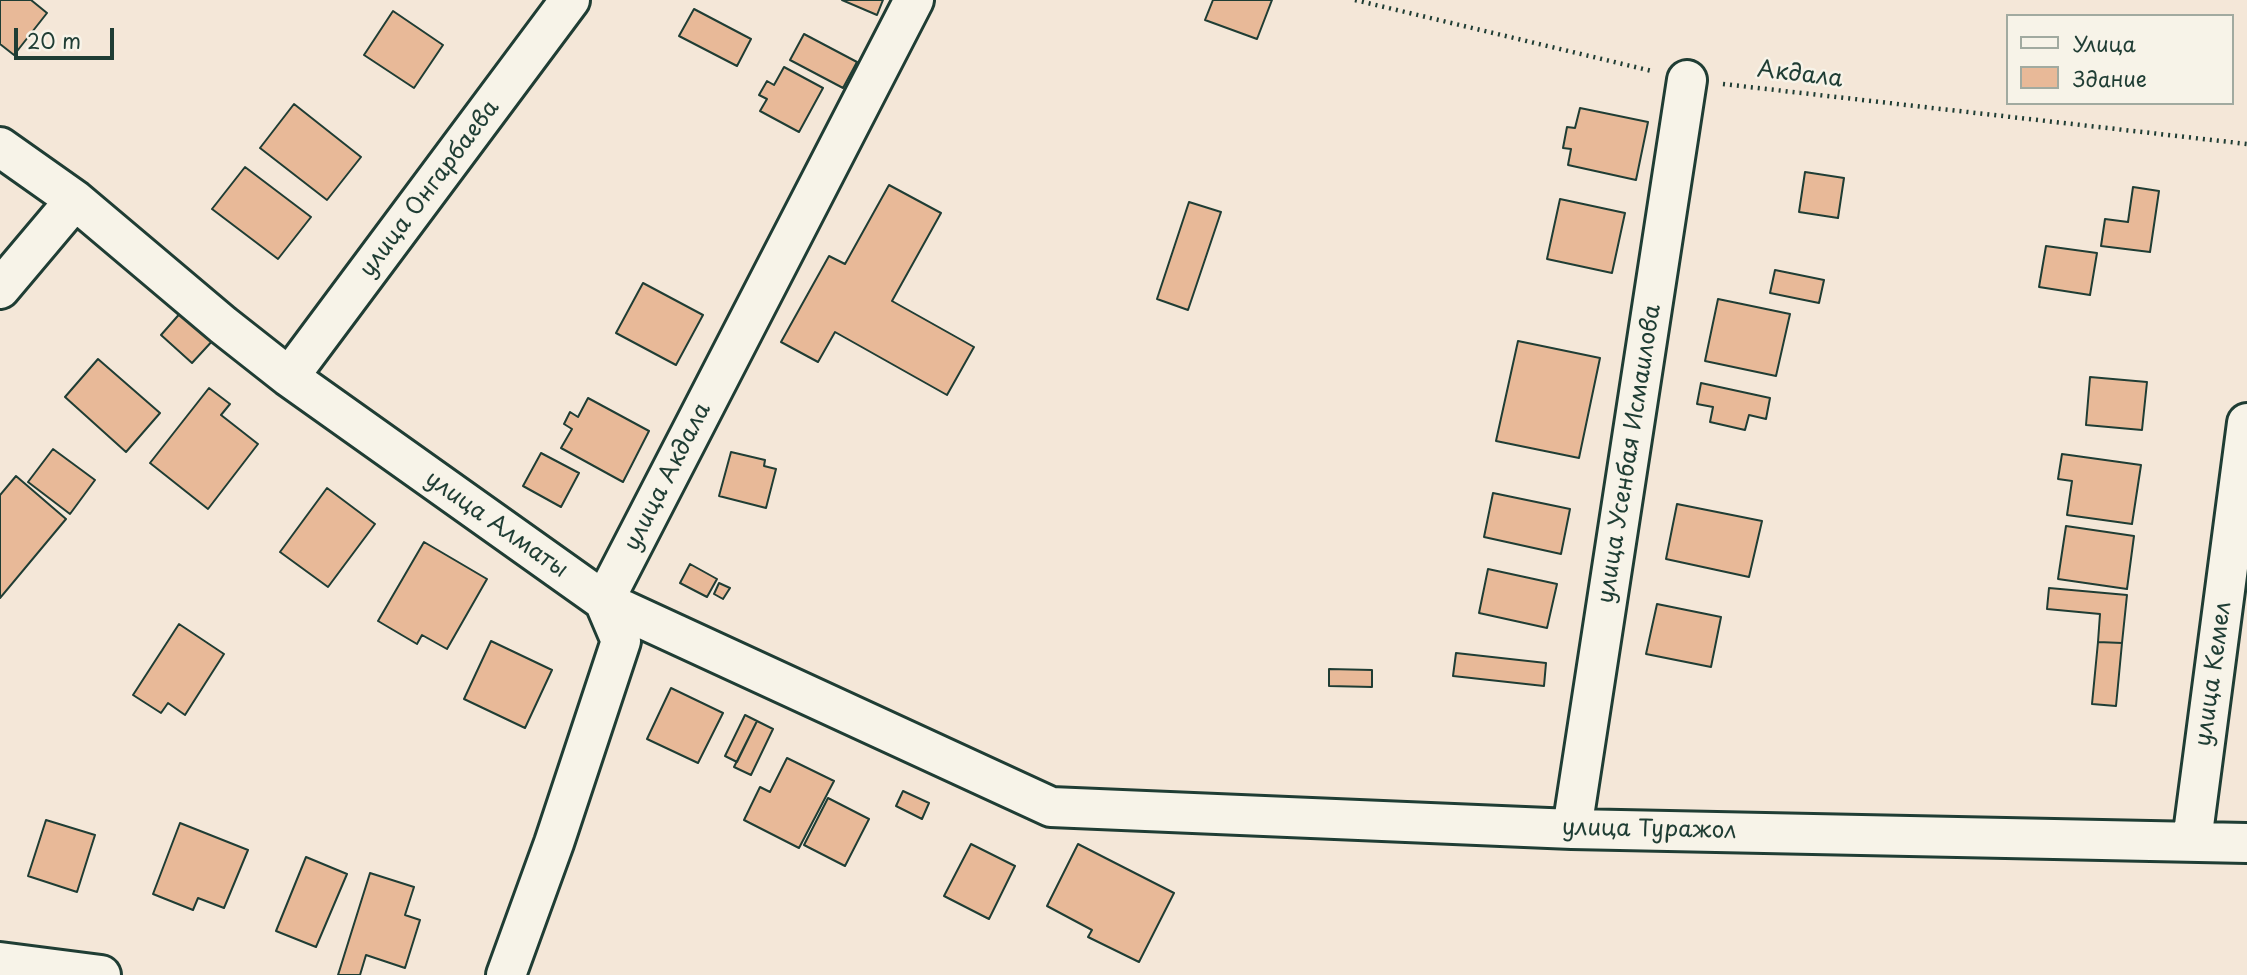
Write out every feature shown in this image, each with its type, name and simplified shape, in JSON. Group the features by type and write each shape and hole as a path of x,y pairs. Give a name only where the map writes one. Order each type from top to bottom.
{"street":[{"name":"улица Онгарбаева","path":"289,377 570,0"},
{"name":"улица Акдала","path":"604,601 914,0"},
{"name":"улица Усенбая Исмаилова","path":"1572,829 1687,80"},
{"name":"улица Алматы","path":"0,147 75,200 223,326 289,377 604,601 1051,807"},
{"path":"0,289 75,200"},
{"name":"улица Кемел","path":"2192,841 2247,423"},
{"path":"506,975 554,844 621,641 604,601"},
{"name":"улица Туражол","path":"1051,807 1572,829 2247,843"},
{"path":"0,962 101,975"}],"path":[{"name":"Акдала","path":"1355,0 1687,80 2247,144"}],"building":[{"path":"0,0 31,0 47,13 14,55 0,44"},
{"path":"842,0 883,0 877,15"},
{"path":"1213,0 1272,0 1257,39 1205,20"},
{"path":"694,9 751,39 737,66 679,36"},
{"path":"393,11 443,45 414,88 364,55"},
{"path":"804,34 857,62 843,88 790,60"},
{"path":"784,67 823,88 799,132 760,111 767,99 759,95 767,81 774,85"},
{"path":"294,104 361,157 327,200 260,148"},
{"path":"1580,108 1648,122 1636,180 1568,165 1571,149 1563,148 1567,127 1575,128"},
{"path":"245,167 311,217 278,259 212,209"},
{"path":"1805,172 1844,178 1838,218 1799,212"},
{"path":"889,185 941,213 892,301 974,347 947,395 835,332 818,362 781,342 829,256 845,264"},
{"path":"2133,187 2159,191 2150,252 2101,246 2105,219 2128,222"},
{"path":"1560,199 1625,213 1612,273 1547,259"},
{"path":"1189,202 1221,212 1188,310 1157,299"},
{"path":"2046,246 2097,253 2090,295 2039,287"},
{"path":"1775,270 1824,280 1819,303 1770,293"},
{"path":"643,283 703,315 676,365 616,333"},
{"path":"1718,299 1790,314 1776,376 1705,361"},
{"path":"183,310 215,338 192,363 161,335"},
{"path":"1518,341 1600,358 1579,458 1496,441"},
{"path":"98,359 160,413 126,452 65,397"},
{"path":"2090,377 2147,382 2142,430 2086,425"},
{"path":"1701,383 1770,398 1766,419 1749,415 1745,430 1710,422 1713,407 1697,404"},
{"path":"209,388 230,404 221,415 258,444 208,509 150,463"},
{"path":"588,398 649,431 623,482 561,448 572,429 564,424 570,412 578,417"},
{"path":"53,449 95,480 70,514 28,482"},
{"path":"731,452 765,460 764,466 776,469 766,508 719,496"},
{"path":"541,453 579,473 561,507 523,486"},
{"path":"2062,454 2141,465 2132,524 2067,515 2072,481 2058,479"},
{"path":"16,476 66,519 0,598 0,495"},
{"path":"327,488 375,524 328,587 280,552"},
{"path":"1493,493 1570,509 1561,554 1484,537"},
{"path":"1677,504 1762,521 1749,577 1666,559"},
{"path":"2066,526 2134,536 2127,589 2058,579"},
{"path":"424,542 487,579 447,649 422,635 417,644 378,621"},
{"path":"690,564 717,579 707,597 680,583"},
{"path":"1488,569 1557,584 1547,628 1479,613"},
{"path":"719,583 730,588 723,599 714,594"},
{"path":"2049,588 2127,595 2122,643 2098,642 2100,614 2047,609"},
{"path":"1657,604 1721,617 1711,667 1646,654"},
{"path":"179,624 224,654 185,715 168,703 161,713 133,695"},
{"path":"491,641 552,670 525,728 464,699"},
{"path":"2098,642 2122,643 2116,706 2092,704"},
{"path":"1456,653 1546,663 1544,686 1453,676"},
{"path":"1329,669 1372,670 1372,687 1329,686"},
{"path":"671,688 723,713 698,763 647,739"},
{"path":"745,715 757,721 737,762 725,756"},
{"path":"757,721 773,729 751,775 734,767"},
{"path":"787,758 834,781 799,848 744,820 760,787 770,792"},
{"path":"903,791 929,803 922,819 896,806"},
{"path":"828,798 869,819 845,866 804,845"},
{"path":"46,820 95,835 77,892 28,876"},
{"path":"180,823 248,850 224,908 198,898 193,910 153,894"},
{"path":"971,844 1015,866 989,919 944,896"},
{"path":"1078,844 1174,893 1139,962 1088,937 1092,930 1047,906"},
{"path":"306,857 347,874 316,947 276,931"},
{"path":"370,873 414,887 405,915 420,920 405,968 366,955 360,975 338,975"}]}
